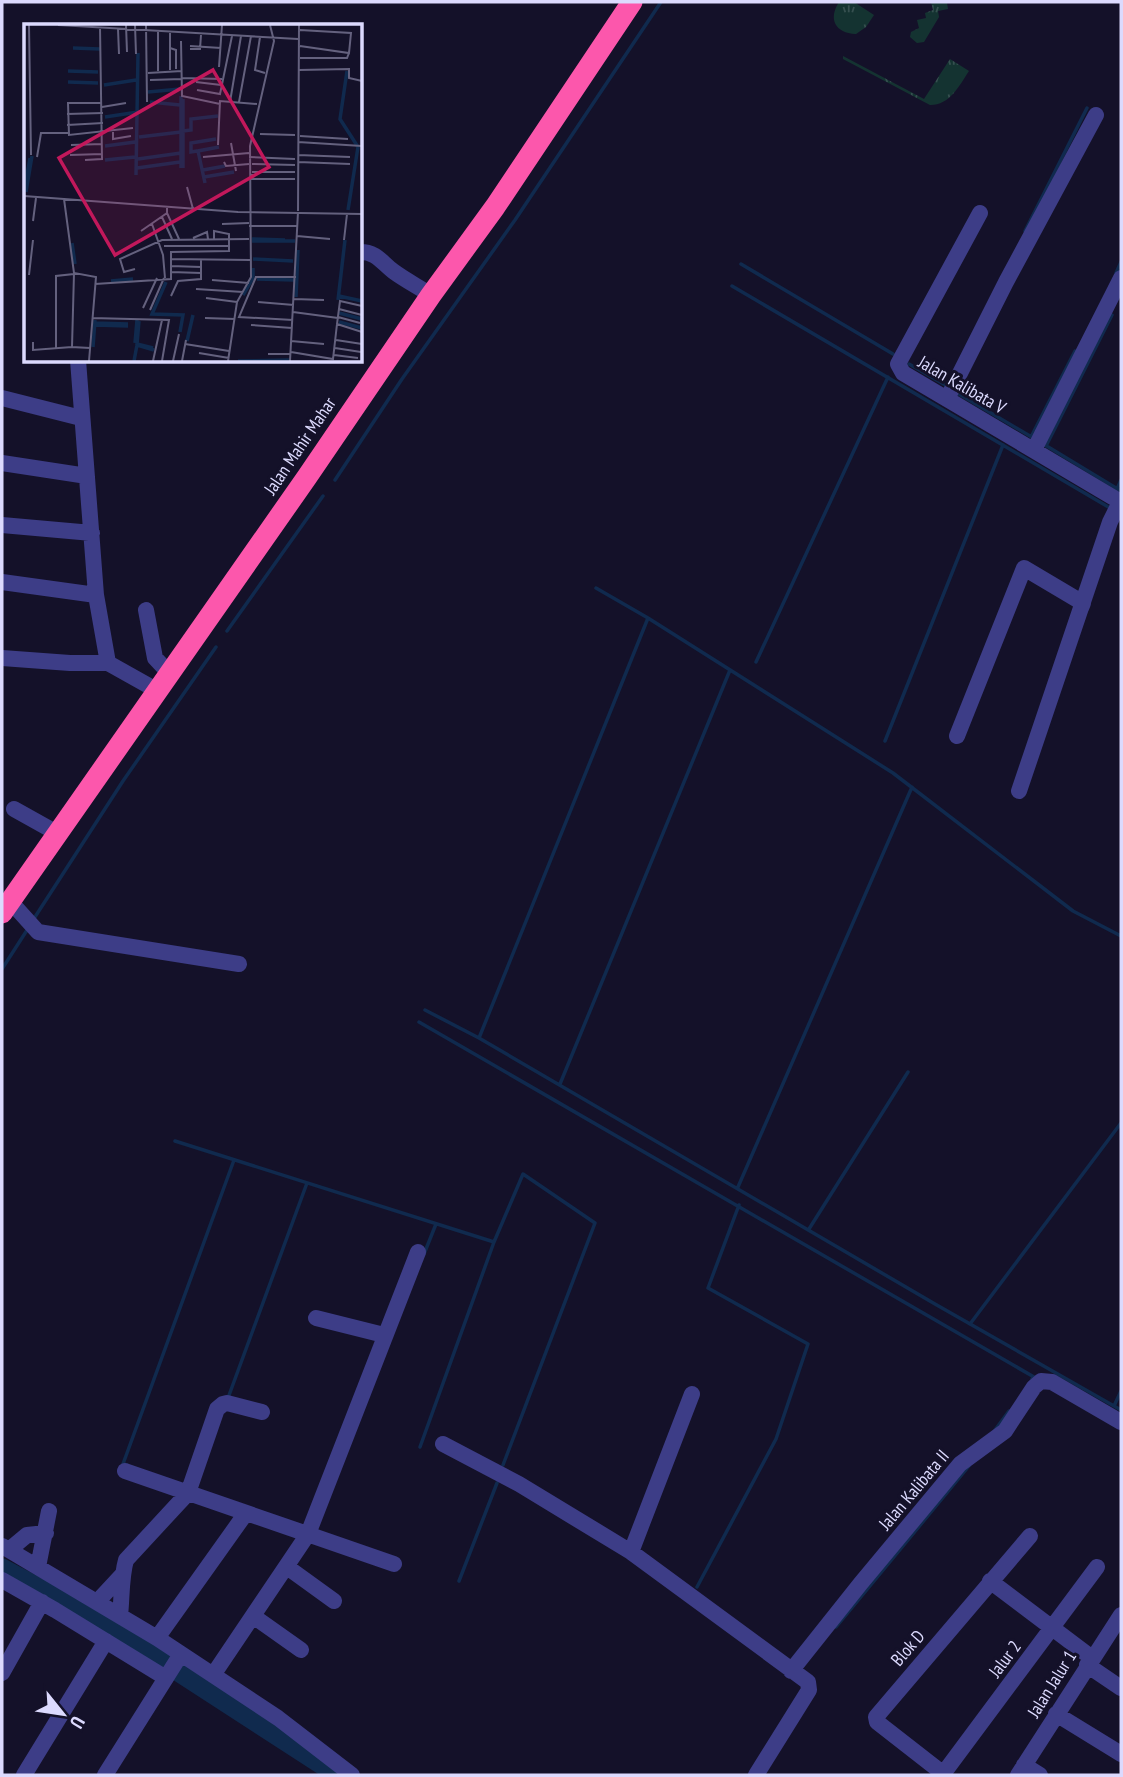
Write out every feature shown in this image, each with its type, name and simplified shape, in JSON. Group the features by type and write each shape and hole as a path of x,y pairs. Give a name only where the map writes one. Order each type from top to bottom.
{"highway":[{"name":"Jalan Mahir Mahar","path":"6,907 495,207 632,2"}],"street":[{"path":"947,399 1006,282 1096,115"},
{"name":"Jalan Kalibata V","path":"979,213 898,364 903,373 1034,450 1119,505"},
{"path":"362,252 380,258 431,295"},
{"path":"1034,450 1121,278"},
{"path":"78,362 96,596 108,663"},
{"path":"2,398 81,418"},
{"path":"2,463 87,476"},
{"path":"1019,791 1119,505"},
{"path":"2,525 92,533"},
{"path":"957,736 1024,568 1083,603"},
{"path":"2,582 96,596"},
{"path":"146,610 155,658 164,682"},
{"path":"2,658 108,663 164,682"},
{"path":"15,809 57,834"},
{"path":"6,907 38,932 239,964"},
{"path":"213,1675 308,1535 418,1252"},
{"path":"316,1318 384,1335"},
{"name":"Jalan Kalibata II","path":"792,1671 960,1464 1001,1435 1041,1381 1052,1382 1121,1422"},
{"path":"631,1552 692,1394"},
{"path":"120,1616 126,1560 188,1493 219,1406 228,1403 262,1412"},
{"path":"443,1444 519,1484 631,1552 808,1682 810,1687 763,1772"},
{"path":"125,1471 394,1564"},
{"path":"38,1567 49,1511"},
{"path":"157,1638 224,1548 246,1513"},
{"path":"46,1533 27,1535 6,1548 157,1638 173,1667"},
{"name":"Blok D","path":"944,1775 877,1722 876,1717 1030,1536"},
{"path":"287,1567 334,1601"},
{"name":"Jalur 2","path":"944,1775 1097,1567"},
{"path":"97,1602 123,1574"},
{"path":"2,1580 106,1641 173,1667 213,1675 278,1718 352,1775"},
{"path":"990,1581 1052,1628 1121,1688"},
{"path":"2,1673 42,1602"},
{"path":"253,1616 301,1650"},
{"name":"Jalan Jalur 1","path":"1021,1770 1121,1616"},
{"path":"24,1775 106,1641"},
{"path":"105,1775 173,1667"},
{"path":"1056,1714 1121,1754"},
{"path":"1021,1770 1040,1775"}],"green space":[{"path":"839,2 854,2 874,15 866,27 856,34 843,31 838,28 834,19"},
{"path":"931,2 948,2 948,9 938,11 939,17 924,42 917,43 910,37 911,32 919,28 917,20 926,18 925,13 933,10"},
{"path":"843,56 924,99 950,59 969,71 948,98 930,105 843,59"}],"waterway":[{"path":"335,480 402,379 515,220 661,2"},
{"path":"1025,231 1087,108"},
{"path":"1116,273 1121,262"},
{"path":"741,264 893,354"},
{"path":"732,286 1110,508"},
{"path":"1046,446 1112,315"},
{"path":"1031,437 1075,351"},
{"path":"909,364 947,386"},
{"path":"756,662 888,377"},
{"path":"957,393 1030,436"},
{"path":"885,741 1003,445"},
{"path":"1045,445 1121,491"},
{"path":"1117,489 1121,480"},
{"path":"227,631 323,496"},
{"path":"596,588 893,773 1073,911 1121,936"},
{"path":"479,1038 648,618"},
{"path":"33,920 123,781 216,647"},
{"path":"560,1084 730,670"},
{"path":"738,1187 912,787"},
{"path":"2,969 29,927"},
{"path":"425,1010 479,1038 1121,1410"},
{"path":"419,1022 1034,1377 1032,1379"},
{"path":"809,1229 908,1072"},
{"path":"970,1324 1121,1123"},
{"path":"175,1141 494,1242 420,1447"},
{"path":"127,1465 123,1464 234,1160"},
{"path":"494,1242 523,1174 595,1223 503,1465"},
{"path":"228,1398 307,1183"},
{"path":"697,1587 776,1439 808,1344 708,1288 739,1205"},
{"path":"424,1254 436,1224"},
{"path":"1114,1406 1121,1391"},
{"path":"995,1430 1009,1411"},
{"path":"836,1627 969,1466"},
{"path":"459,1581 497,1483"},
{"path":"2,1569 106,1624 339,1775"},
{"path":"141,1647 147,1638"}]}
